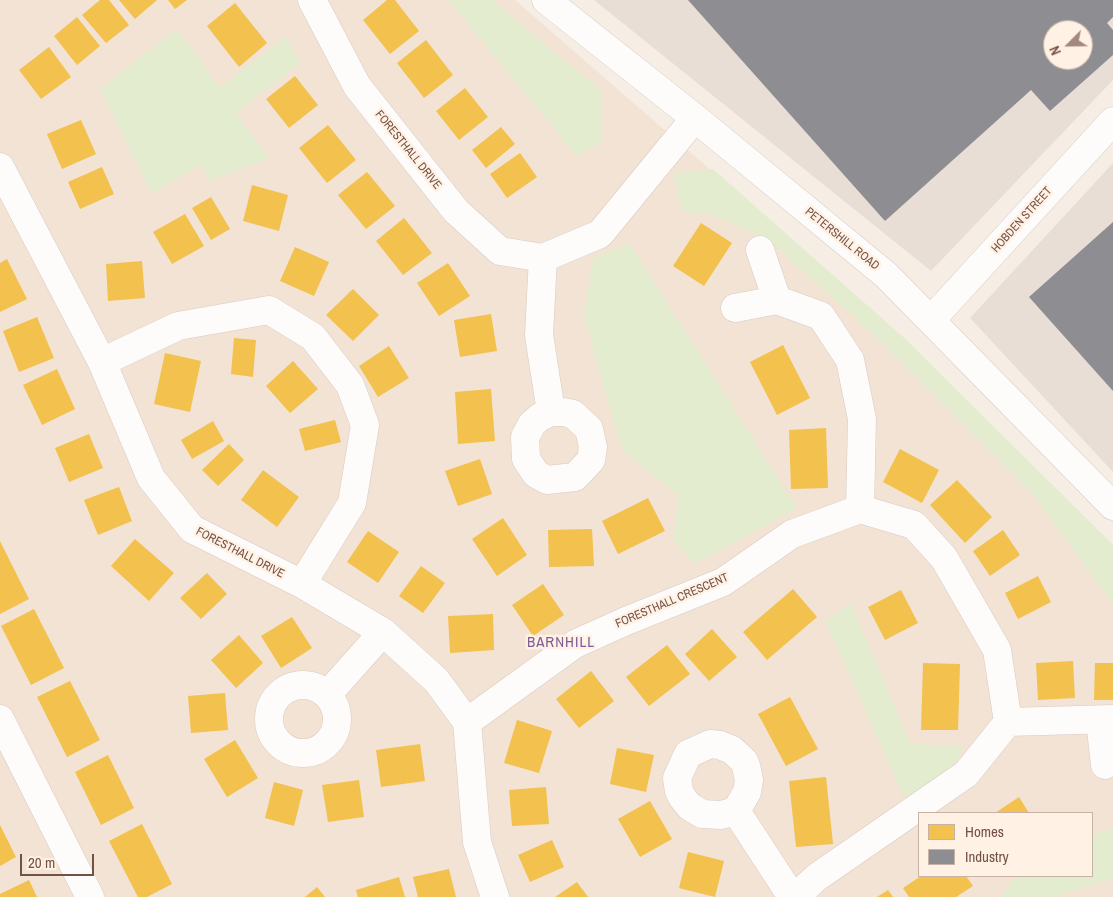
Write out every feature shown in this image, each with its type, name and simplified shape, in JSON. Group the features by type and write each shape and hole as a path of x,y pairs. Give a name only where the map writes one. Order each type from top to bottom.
{"street":[{"name":"FORESTHALL DRIVE","path":"312,0 357,86 456,211 500,251 543,258"},
{"name":"PETERSHILL ROAD","path":"546,0 695,118 886,275 1113,506"},
{"path":"551,412 539,335 543,258 600,234 695,118"},
{"name":"HOBDEN STREET","path":"931,320 1113,120"},
{"name":"FORESTHALL DRIVE","path":"0,167 102,362 151,478 192,529 302,584 383,632 436,680 467,722"},
{"path":"760,250 777,300"},
{"path":"735,308 777,300 820,316 850,360 862,419 860,509 914,525 944,558 997,650 1008,722 966,774 817,877 793,897 736,811"},
{"path":"102,362 178,326 269,310 313,336 350,385 365,426 352,503 302,584"},
{"name":"FORESTHALL CRESCENT","path":"467,722 575,644 626,620 723,582 792,534 860,509"},
{"path":"327,694 383,632"},
{"path":"0,719 90,897"},
{"path":"1008,722 1107,719 1106,765"},
{"path":"467,722 476,842 495,897"}],"shaded area":[{"path":"0,0 515,0 902,336 1113,545 1113,897 0,897"},
{"path":"594,0 1113,0 1113,80 931,271"},
{"path":"1113,163 1113,472 970,318"}],"green space":[{"path":"448,0 492,0 601,91 601,142 577,156"},
{"path":"177,29 220,87 285,37 301,62 236,113 269,158 210,181 200,164 152,194 100,89"},
{"path":"713,169 902,336 1113,545 1113,604 1029,490 880,341 769,240 713,215 682,212 673,174"},
{"path":"629,243 797,508 695,564 673,540 679,495 622,451 584,316 593,258"},
{"path":"851,603 910,743 964,747 949,777 904,797 825,621"},
{"path":"1113,828 1113,879 1051,897 1000,897 1016,877 1093,877 1093,835"}],"building: Homes":[{"path":"100,0 109,0 129,25 106,43 82,15"},
{"path":"119,0 157,0 135,19"},
{"path":"168,0 187,0 175,9"},
{"path":"387,0 395,0 419,31 390,54 363,20"},
{"path":"235,3 267,43 239,67 207,26"},
{"path":"77,17 100,46 77,65 54,36"},
{"path":"426,40 453,75 424,98 397,63"},
{"path":"49,47 71,77 41,99 19,70"},
{"path":"295,76 318,105 289,128 266,99"},
{"path":"465,88 488,117 459,140 436,111"},
{"path":"81,120 96,154 62,169 47,134"},
{"path":"328,125 356,160 327,183 299,148"},
{"path":"501,127 515,144 486,168 472,150"},
{"path":"520,153 537,177 507,198 490,174"},
{"path":"102,167 114,194 80,209 68,182"},
{"path":"367,172 395,206 366,229 338,195"},
{"path":"252,185 288,195 279,231 243,221"},
{"path":"211,197 230,229 211,240 192,208"},
{"path":"185,214 204,246 172,264 153,232"},
{"path":"404,218 432,253 403,275 376,241"},
{"path":"701,223 732,243 704,286 673,266"},
{"path":"295,247 329,262 314,296 280,281"},
{"path":"7,259 27,299 0,312 0,263"},
{"path":"142,261 145,298 108,301 106,264"},
{"path":"448,263 470,296 439,316 417,283"},
{"path":"353,289 379,315 353,341 326,315"},
{"path":"491,314 497,351 460,357 454,320"},
{"path":"37,317 54,358 19,372 3,331"},
{"path":"234,338 256,340 253,377 231,374"},
{"path":"783,345 810,398 777,415 750,362"},
{"path":"389,346 409,378 378,397 359,366"},
{"path":"165,353 201,361 190,412 154,404"},
{"path":"293,361 318,389 290,413 266,386"},
{"path":"57,369 75,409 42,425 23,385"},
{"path":"491,389 495,441 458,444 455,392"},
{"path":"335,420 341,442 305,451 299,429"},
{"path":"213,421 224,441 192,459 181,440"},
{"path":"826,428 828,488 791,489 789,430"},
{"path":"89,434 103,468 69,482 55,448"},
{"path":"229,444 244,460 218,486 202,470"},
{"path":"900,449 939,470 922,503 883,482"},
{"path":"480,459 492,494 458,506 445,471"},
{"path":"263,470 299,497 277,527 241,500"},
{"path":"957,480 992,517 965,543 930,505"},
{"path":"119,487 132,521 98,535 84,500"},
{"path":"648,498 665,531 618,554 602,521"},
{"path":"503,518 527,555 497,576 472,539"},
{"path":"592,529 594,566 549,567 548,530"},
{"path":"1003,530 1020,555 990,576 973,551"},
{"path":"368,531 399,552 378,583 347,562"},
{"path":"135,539 174,573 149,601 111,566"},
{"path":"0,541 29,599 0,614"},
{"path":"421,566 445,583 423,613 399,596"},
{"path":"207,573 227,594 201,619 180,598"},
{"path":"1038,576 1051,602 1018,619 1005,593"},
{"path":"543,584 564,615 533,636 512,605"},
{"path":"793,589 817,617 767,660 743,632"},
{"path":"901,590 918,623 885,640 868,607"},
{"path":"34,609 64,668 31,685 1,626"},
{"path":"493,614 494,650 450,653 448,616"},
{"path":"292,617 312,648 281,668 261,636"},
{"path":"712,629 737,657 709,681 685,654"},
{"path":"239,635 263,663 236,688 211,660"},
{"path":"667,645 690,674 649,706 626,677"},
{"path":"1073,661 1075,698 1038,700 1036,663"},
{"path":"923,663 960,664 958,730 921,730"},
{"path":"1095,663 1113,663 1113,700 1094,700"},
{"path":"591,671 614,701 579,728 556,699"},
{"path":"70,681 100,740 67,757 37,697"},
{"path":"225,693 228,730 191,733 188,696"},
{"path":"790,697 818,749 786,766 758,714"},
{"path":"517,720 552,731 539,773 504,763"},
{"path":"235,740 258,778 227,797 204,759"},
{"path":"420,744 425,781 381,787 376,750"},
{"path":"617,748 654,755 646,792 610,784"},
{"path":"108,755 134,808 101,825 75,772"},
{"path":"826,777 833,844 796,847 789,781"},
{"path":"359,780 364,817 328,822 322,785"},
{"path":"274,782 303,790 294,826 265,818"},
{"path":"546,787 549,824 512,826 509,790"},
{"path":"1019,797 1028,812 996,812"},
{"path":"650,801 672,839 640,857 618,819"},
{"path":"142,824 172,884 147,897 138,897 109,841"},
{"path":"0,825 16,857 0,866"},
{"path":"552,840 564,867 530,882 518,855"},
{"path":"688,852 724,861 715,897 679,888"},
{"path":"449,869 456,897 418,897 413,877"},
{"path":"399,877 405,897 358,897 356,890"},
{"path":"920,877 967,877 973,886 956,897 909,897 903,888"},
{"path":"29,880 37,897 0,897 0,894"},
{"path":"577,882 588,897 555,897"},
{"path":"317,887 325,897 305,897"},
{"path":"888,890 893,897 877,897"}],"building: Industry":[{"path":"688,0 1113,0 1113,17 1107,23 1113,30 1113,55 1050,111 1031,90 885,221"},
{"path":"1113,222 1113,391 1029,297"}],"district":[{"name":"BARNHILL","path":"561,643"}]}
